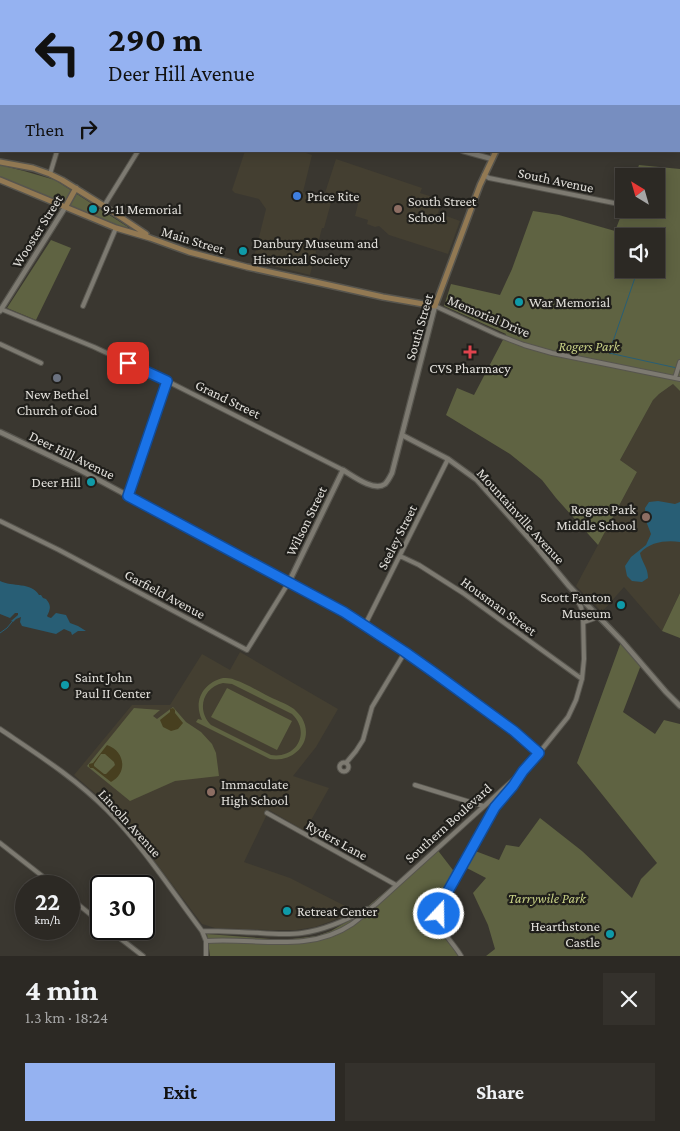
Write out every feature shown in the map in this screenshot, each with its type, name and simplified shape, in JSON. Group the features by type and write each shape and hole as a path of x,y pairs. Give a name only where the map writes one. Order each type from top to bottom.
{"main road":[{"name":"South Street","path":"436,306 484,175 496,152"},
{"name":"Main Street","path":"0,162 33,168 50,174 76,188 150,238"},
{"name":"Main Street","path":"0,180 116,228 189,252 247,267 383,297 436,306"},
{"name":"Wooster Street","path":"66,206 76,188"}],"street":[{"path":"50,174 57,152"},
{"path":"104,206 137,152"},
{"path":"467,152 492,159"},
{"name":"South Avenue","path":"484,175 489,178 615,203"},
{"name":"Wooster Street","path":"1,310 66,206"},
{"path":"83,306 116,228"},
{"name":"Memorial Drive","path":"436,306 524,345 552,353 680,379"},
{"name":"South Street","path":"359,479 369,485 384,486 392,473 436,306"},
{"name":"Grand Street","path":"1,310 94,347 167,381 359,479"},
{"path":"0,344 41,363"},
{"path":"675,378 679,365"},
{"path":"128,496 167,381"},
{"name":"Deer Hill Avenue","path":"0,432 128,496 344,612 405,652 514,731 539,753"},
{"name":"Mountainville Avenue","path":"402,435 448,459 477,480 569,586 622,641 680,706"},
{"name":"Seeley Street","path":"364,625 448,459"},
{"name":"Wilson Street","path":"289,582 343,470"},
{"name":"Garfield Avenue","path":"0,521 59,550 247,650 289,582"},
{"name":"Housman Street","path":"400,556 419,565 463,593 582,679"},
{"name":"Southern Boulevard","path":"206,941 303,941 321,938 352,924 523,771 568,717 575,704 582,679 584,622 581,607 569,586"},
{"path":"584,622 598,617"},
{"path":"346,763 363,740 372,707 405,652"},
{"name":"Lincoln Avenue","path":"0,729 63,772 108,810 145,854 202,931"},
{"path":"461,956 440,923 439,914 442,902 495,807 523,771"},
{"path":"415,785 483,806"},
{"name":"Ryders Lane","path":"267,813 396,885"},
{"path":"0,843 41,875"},
{"name":"Southern Boulevard","path":"202,931 302,933 319,930 342,921 376,904"},
{"path":"80,906 90,914"},
{"path":"202,931 206,941 206,956"},
{"path":"122,940 143,956"}],"shaded area":[{"path":"245,152 303,152 312,155 303,192 332,199 324,228 322,228 310,275 253,261 266,209 259,199 235,193 232,190"},
{"name":"South Street School","path":"336,159 422,188 420,193 442,200 438,213 460,221 448,254 389,235 379,226 375,227 367,224 368,220 355,216 358,204 340,198 324,196"},
{"name":"Rogers Park Middle School","path":"673,384 680,391 680,593 662,631 624,587 602,612 576,586 637,472 620,460 653,400"},
{"name":"Immaculate High School","path":"240,652 338,709 316,747 293,776 329,788 305,831 269,810 244,862 290,878 357,912 315,927 296,930 215,928 202,924 138,839 98,796 74,775 132,705 170,705 202,654 230,670"}],"green space":[{"path":"0,165 55,180 128,227 127,229 0,177"},
{"name":"Rogers Park","path":"639,165 680,169 680,391 673,384 653,400 620,460 637,472 598,545 542,480 510,454 446,415 457,388 474,395 506,334 444,306 451,284 500,295 512,269 533,211 559,215 615,231 615,278 665,278 665,228 616,228 620,218 665,218 665,168 638,168"},
{"path":"51,240 71,248 36,320 7,308"},
{"path":"680,593 680,638 662,631"},
{"name":"Tarrywile Park","path":"621,642 641,665 623,712 655,734 664,720 680,724 680,956 486,956 495,949 488,925 473,893 486,878 461,865 470,849 499,860 506,845 519,847 540,818 582,851 632,898 641,879 657,863 577,763"},
{"path":"223,678 234,679 294,709 302,718 305,727 306,735 300,749 287,758 270,759 196,722 198,719 202,720 199,713 199,700 205,688 216,680","holes":["223,683 232,684 292,714 298,721 301,736 294,749 288,753 271,755 211,725 204,713 203,706 206,694 216,685"]},
{"path":"227,688 292,721 277,750 211,717"},
{"path":"173,707 186,722 201,732 212,744 216,753 219,776 175,781 130,801 87,766 134,708 160,710 153,716 157,719"},
{"path":"436,848 456,874 437,906 434,919 439,931 458,956 210,956 207,934 284,940 317,936 331,931 355,917"}],"sand":[{"path":"173,708 183,723 178,729 171,731 163,727 160,720"},
{"path":"107,745 118,752 121,757 122,768 120,773 111,782 93,768 90,768 89,764 93,763","holes":["101,754 105,754 115,765 106,774 94,766"]}],"water":[{"path":"658,501 675,504 680,502 680,542 658,543 644,549 640,553 648,578 642,582 632,581 627,576 625,566 631,557 646,545 651,534 646,521 645,508 649,502"},
{"path":"0,581 32,588 49,603 48,617 51,618 56,613 66,615 70,623 86,631 78,631 72,635 71,632 64,629 56,634 22,626 20,622 21,617 13,622 11,621 18,613 15,613 10,618 0,614"}],"waterway":[{"path":"635,278 609,353 677,368"},
{"path":"0,633 12,622"}],"place":[{"name":"Price Rite","path":"297,196"},
{"name":"9-11 Memorial","path":"93,209"},
{"name":"South Street School","path":"398,209"},
{"name":"Danbury Museum and Historical Society","path":"243,251"},
{"name":"War Memorial","path":"519,302"},
{"name":"CVS Pharmacy","path":"470,352"},
{"name":"New Bethel Church of God","path":"57,378"},
{"name":"Deer Hill","path":"91,482"},
{"name":"Rogers Park Middle School","path":"646,517"},
{"name":"Scott Fanton Museum","path":"621,605"},
{"name":"Saint John Paul II Center","path":"65,685"},
{"name":"Immaculate High School","path":"211,792"},
{"name":"Retreat Center","path":"287,911"},
{"name":"Hearthstone Castle","path":"610,934"}],"route":[{"path":"128,363 167,381 128,496 344,612 436,674 514,731 539,753 495,807 442,902 439,914"}]}
